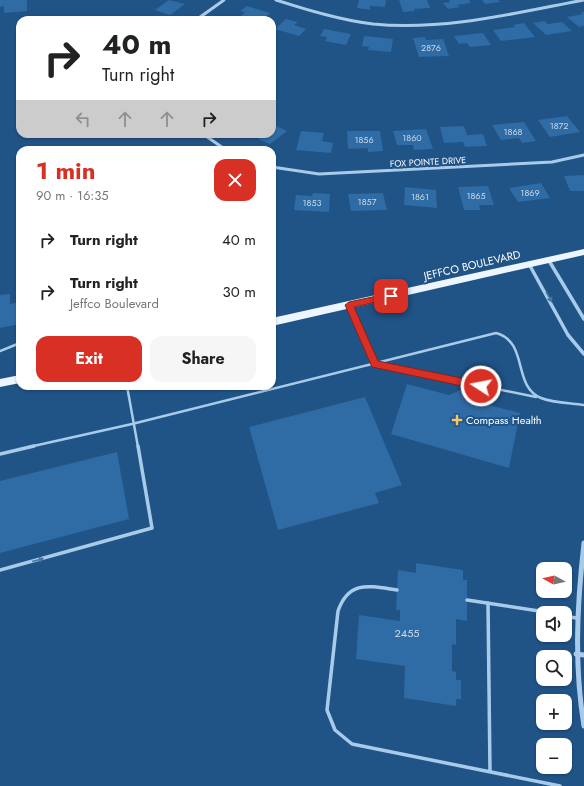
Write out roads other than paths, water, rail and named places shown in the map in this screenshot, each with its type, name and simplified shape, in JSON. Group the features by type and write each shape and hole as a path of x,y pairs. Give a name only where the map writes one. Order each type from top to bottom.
{"main road":[{"name":"JEFFCO BOULEVARD","path":"276,321 529,263 584,252"},
{"path":"0,383 16,380"}],"street":[{"path":"202,16 224,0"},
{"path":"276,0 325,16 388,26 450,23 584,0"},
{"path":"209,138 220,146"},
{"name":"FOX POINTE DRIVE","path":"276,168 319,174 552,162 584,156"},
{"path":"548,259 584,319"},
{"path":"529,263 568,336 584,354"},
{"path":"584,543 576,618 576,654 584,726"},
{"path":"576,654 584,655"}],"lane":[{"path":"349,305 375,364"},
{"path":"276,388 502,333 512,340 529,390 541,398"},
{"path":"0,351 16,345"},
{"path":"375,364 541,398 584,405"},
{"path":"0,570 152,528 132,424 128,390"},
{"path":"0,454 132,424 270,390"},
{"path":"397,590 366,586 357,587 346,593 340,601 327,710 329,722 335,732 342,739 352,744 560,786"},
{"path":"467,600 536,610"},
{"path":"488,603 490,771"},
{"path":"572,617 576,618"}],"place":[{"name":"Compass Health","path":"457,420"}]}
